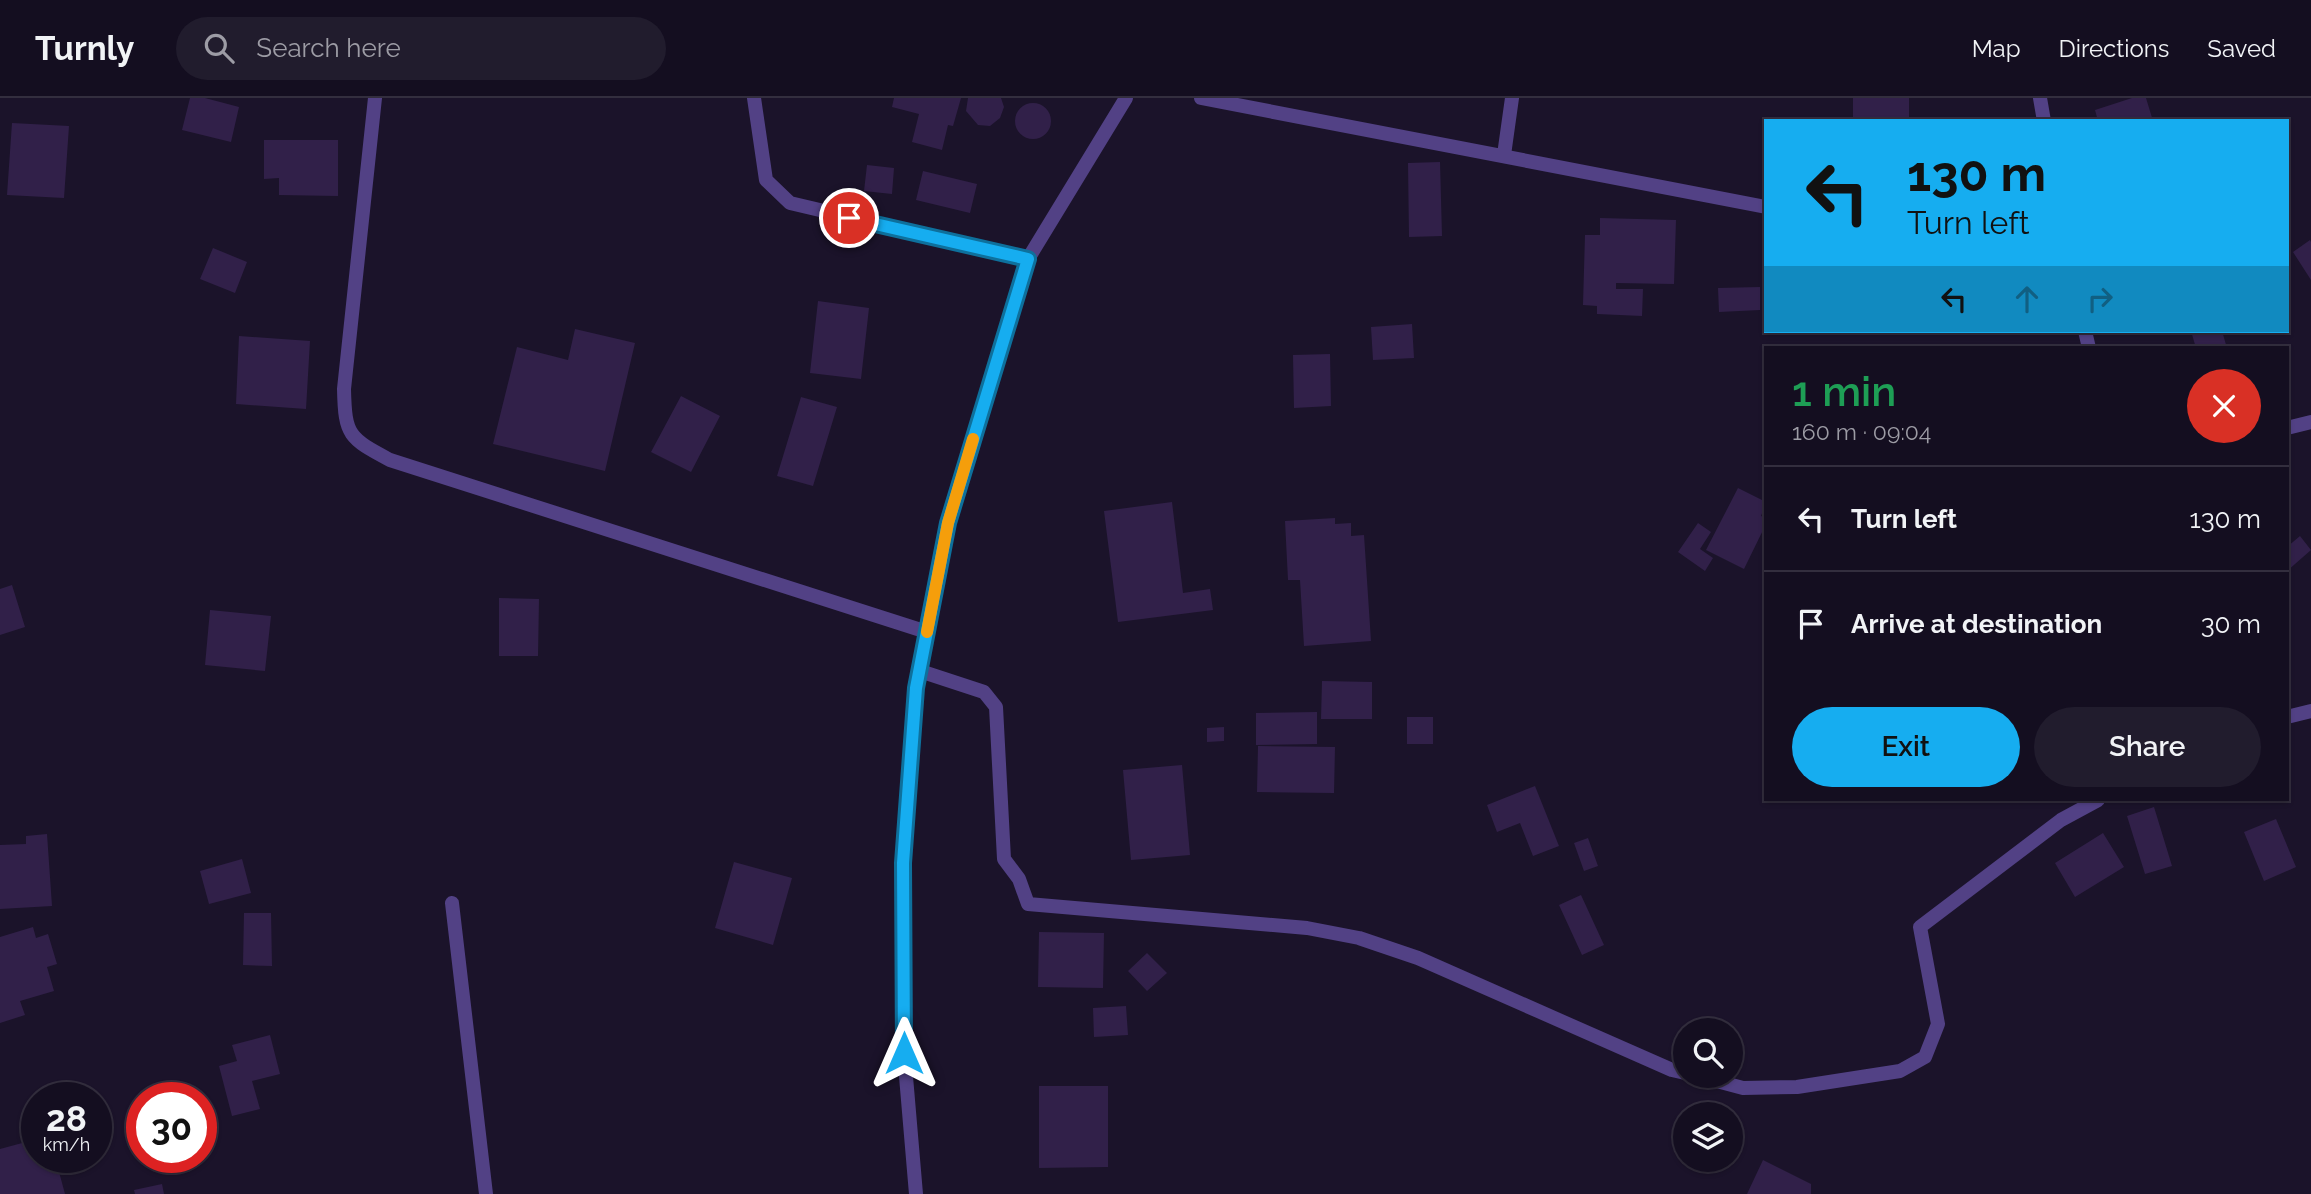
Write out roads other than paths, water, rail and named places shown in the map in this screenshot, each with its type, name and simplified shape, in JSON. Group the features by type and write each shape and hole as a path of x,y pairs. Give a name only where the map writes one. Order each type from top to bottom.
{"street":[{"path":"754,98 766,180 790,203 1028,259"},
{"path":"916,1194 904,1053 903,863 919,671 948,523 1028,259 1126,98"},
{"path":"1201,98 1764,207"},
{"path":"1504,155 1512,98"},
{"path":"2040,98 2044,119"},
{"path":"371,99 344,389 345,422 359,443 390,460 927,632"},
{"path":"2289,428 2311,422"},
{"path":"919,671 984,692 996,707 1004,859 1019,879 1028,904 1307,928 1359,938 1418,958 1673,1070"},
{"path":"2289,716 2311,711"},
{"path":"1743,1087 1797,1087 1900,1070 1925,1057 1938,1024 1920,927 2061,820 2096,801"},
{"path":"452,903 486,1194"}]}
